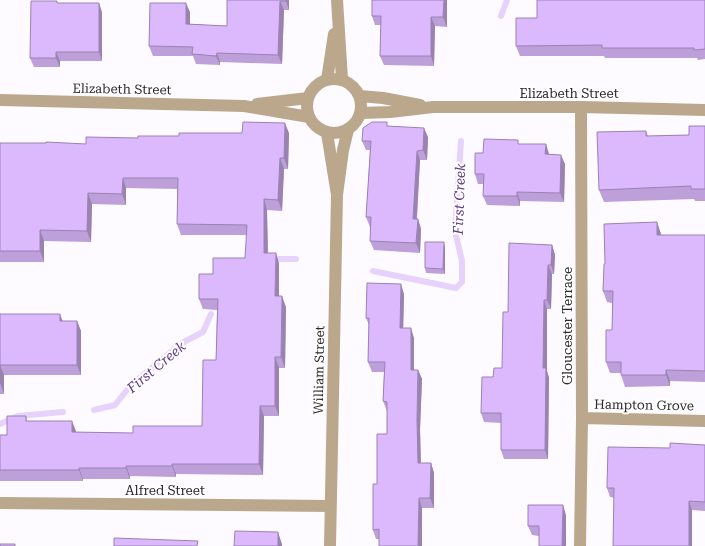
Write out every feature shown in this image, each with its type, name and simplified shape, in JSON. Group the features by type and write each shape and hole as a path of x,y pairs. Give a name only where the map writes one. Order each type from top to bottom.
{"street":[{"path":"337,0 342,79"},
{"path":"327,80 337,13"},
{"path":"332,78 342,79 352,85 360,96 362,104 361,113 358,120 348,130 338,134 320,130 314,125 309,117 307,109 310,92 316,86 327,80 332,78"},
{"name":"Elizabeth Street","path":"360,96 383,98 433,107"},
{"name":"Elizabeth Street","path":"244,106 308,98"},
{"name":"Elizabeth Street","path":"0,100 244,106 309,117"},
{"name":"Elizabeth Street","path":"361,113 390,112 433,107 581,107 705,110"},
{"name":"Gloucester Terrace","path":"580,546 582,418 581,107"},
{"name":"William Street","path":"330,546 337,195 343,150 348,130"},
{"name":"William Street","path":"327,132 337,195"},
{"name":"Hampton Grove","path":"582,418 705,421"},
{"name":"Alfred Street","path":"0,503 330,506"}],"building":[{"path":"227,0 286,0 280,1 278,55 217,53 216,56 192,54 193,47 149,46 150,3 186,3 186,24 227,26"},
{"path":"372,0 444,0 443,17 431,17 431,56 380,56 381,16 372,16"},
{"path":"537,0 705,0 705,49 602,48 602,45 516,46 516,18 537,18"},
{"path":"31,1 57,1 57,3 99,3 99,52 56,52 56,58 30,58"},
{"path":"243,122 285,123 284,158 280,158 278,200 264,199 264,253 276,253 275,296 282,296 281,357 275,357 275,406 260,406 259,464 172,464 172,466 126,466 126,468 79,468 79,470 0,470 0,435 7,435 7,416 26,416 26,421 72,421 72,432 133,433 133,426 202,426 203,360 216,360 218,299 199,299 199,274 213,274 213,258 245,258 247,225 177,224 178,178 123,178 122,194 88,193 87,231 40,230 40,251 0,251 0,143 46,142 86,144 86,137 138,138 138,136 179,136 179,133 242,133"},
{"path":"372,122 387,122 387,126 424,128 423,150 417,151 413,219 418,219 416,243 370,241 371,217 366,217 371,141 362,141 363,128"},
{"path":"689,126 705,126 705,189 691,189 691,186 599,190 597,132 646,131 646,136 689,135"},
{"path":"484,139 518,140 518,144 546,144 545,154 561,155 560,193 517,192 517,196 483,196 484,174 475,174 475,153 483,153"},
{"path":"657,222 657,235 705,235 705,371 666,370 666,375 621,375 621,362 606,362 606,330 612,330 613,291 603,291 605,264 604,224"},
{"path":"425,242 444,242 443,269 425,268"},
{"path":"509,243 552,245 551,265 548,265 547,300 544,300 543,368 546,368 545,450 501,450 501,413 481,413 482,377 493,377 494,368 502,368 503,312 508,312"},
{"path":"367,283 401,284 400,328 411,328 411,370 418,370 418,463 431,463 430,498 419,498 418,546 379,546 379,529 373,530 373,484 377,484 377,434 387,434 387,402 383,401 385,362 368,362 369,318 366,318"},
{"path":"0,314 60,314 60,321 77,321 77,365 0,365"},
{"path":"670,443 705,445 705,502 689,501 689,546 613,546 614,488 607,488 608,447 670,448"},
{"path":"528,505 563,505 562,546 539,546 539,526 528,526"},
{"path":"235,531 278,532 278,546 234,546"},
{"path":"114,538 198,541 197,546 114,546"},
{"path":"0,544 15,544 15,546 0,546"}],"waterway":[{"name":"First Creek","path":"501,16 507,0"},
{"name":"First Creek","path":"373,271 456,288 462,282 462,261 455,231 461,141"},
{"name":"First Creek","path":"270,259 296,259"},
{"name":"First Creek","path":"94,410 115,405 131,385 182,343 203,332 211,314"},
{"name":"First Creek","path":"0,424 18,416 63,412"}]}
